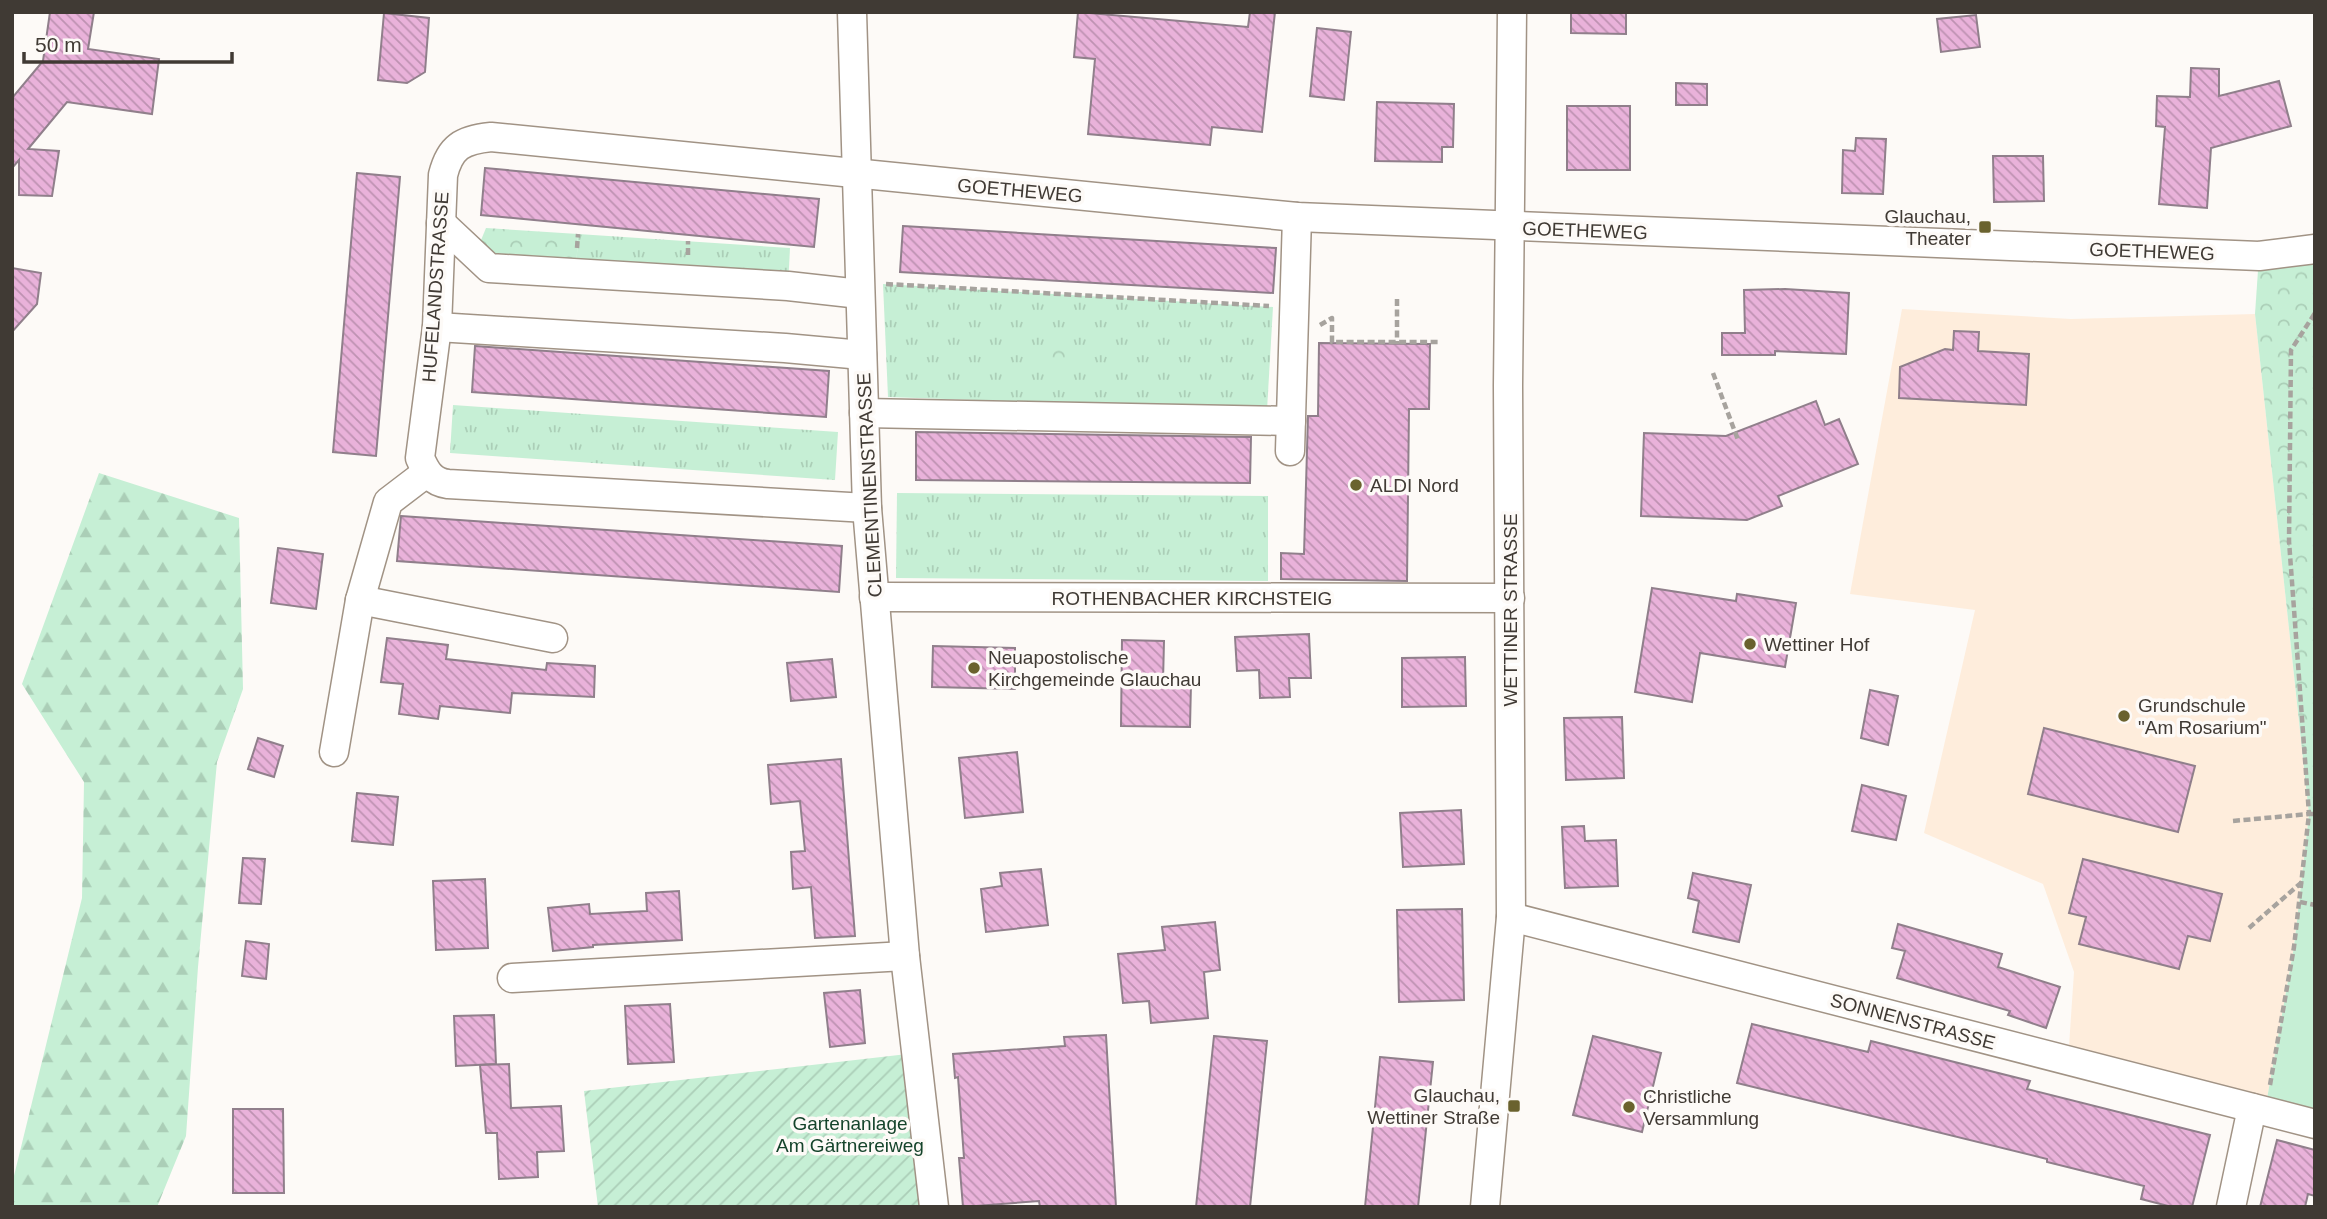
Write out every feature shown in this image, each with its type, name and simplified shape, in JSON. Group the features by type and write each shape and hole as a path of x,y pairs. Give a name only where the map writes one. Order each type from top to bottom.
{"street":[{"name":"CLEMENTINENSTRASSE","path":"852,12 867,508 905,956 933,1207"},
{"name":"WETTINER STRASSE","path":"1485,1207 1511,917 1512,12"},
{"name":"HUFELANDSTRASSE","path":"426,473 420,458 437,327 443,176 447,160 456,148 473,139 491,137 857,175"},
{"name":"GOETHEWEG","path":"857,175 1297,217 2259,256 2315,249"},
{"path":"1290,451 1297,217"},
{"path":"441,223 489,268 775,286 860,287"},
{"path":"437,327 862,355"},
{"path":"864,413 1291,421"},
{"path":"334,752 360,600 388,502 426,473 440,483 448,484 867,508"},
{"name":"ROTHENBACHER KIRCHSTEIG","path":"874,597 1510,598"},
{"path":"360,600 553,638"},
{"name":"SONNENSTRASSE","path":"1511,917 2261,1098 2315,1124"},
{"path":"512,978 905,956"},
{"path":"2231,1207 2261,1098"}],"path":[{"path":"860,287 1294,309"},
{"path":"1396,299 1397,343"},
{"path":"2261,1098 2300,902 2312,814 2289,541 2291,350 2315,313"},
{"path":"1293,348 1313,349 1314,332 1323,322 1332,318 1332,342 1440,342"},
{"path":"1713,373 1738,440"},
{"path":"2233,821 2312,814"},
{"path":"2249,928 2302,882"},
{"path":"2300,902 2315,905"}],"shaded area":[{"name":"Grundschule \"Am Rosarium\"","path":"1902,309 2071,319 2255,314 2309,814 2294,947 2265,1110 2068,1061 2074,972 2043,884 1924,833 1975,610 1850,594"}],"green space":[{"path":"486,228 578,234 576,273 489,268 479,245"},
{"path":"578,234 790,248 788,286 576,273"},
{"path":"2315,249 2315,814 2309,814 2255,314 2259,256"},
{"path":"883,284 1273,307 1267,410 888,397"},
{"path":"1051,341 1072,342 1071,366 1050,365"},
{"path":"453,405 838,432 835,480 450,453"},
{"path":"99,473 239,518 243,689 217,762 186,1136 157,1207 12,1207 12,1184 82,898 84,782 22,684"},
{"path":"897,493 1268,496 1268,581 896,578"},
{"path":"2309,814 2315,814 2315,1124 2265,1110 2294,947"},
{"name":"Gartenanlage Am Gärtnereiweg","path":"916,1053 934,1207 598,1207 584,1091"}],"building":[{"path":"50,12 94,12 88,49 159,59 152,114 67,102 28,149 59,151 52,196 19,195 19,160 12,168 12,98 43,61"},
{"path":"1078,12 1248,27 1250,12 1275,12 1262,132 1212,127 1210,145 1088,134 1095,59 1074,57"},
{"path":"1571,12 1626,12 1626,34 1571,33"},
{"path":"384,13 429,18 425,72 407,83 378,80"},
{"path":"1976,15 1980,47 1941,52 1937,19"},
{"path":"1317,28 1351,32 1344,100 1310,96"},
{"path":"2191,68 2219,69 2219,96 2279,81 2291,126 2211,148 2207,208 2159,204 2165,127 2156,126 2157,96 2190,97"},
{"path":"1676,83 1707,84 1707,105 1676,105"},
{"path":"1377,102 1454,104 1453,147 1442,147 1442,162 1375,161"},
{"path":"1567,106 1630,106 1630,170 1567,170"},
{"path":"1856,138 1886,139 1883,194 1842,193 1843,150 1855,151"},
{"path":"1993,156 2043,156 2044,201 1994,202"},
{"path":"485,168 819,199 814,247 481,215"},
{"path":"357,173 400,177 376,456 333,452"},
{"path":"903,226 1276,248 1273,293 900,272"},
{"path":"12,268 41,273 37,304 12,332"},
{"path":"1785,289 1849,293 1846,354 1775,351 1775,355 1722,355 1722,333 1745,333 1744,290"},
{"path":"1954,331 1979,332 1978,351 2029,354 2026,405 1899,398 1900,367 1945,349 1953,350"},
{"name":"ALDI Nord","path":"1319,343 1430,344 1429,409 1409,409 1407,581 1281,579 1281,553 1304,554 1308,416 1318,416"},
{"path":"475,346 829,371 826,417 472,392"},
{"path":"1816,401 1825,425 1839,419 1858,464 1778,496 1782,506 1747,520 1641,516 1644,433 1726,436"},
{"path":"916,432 1251,437 1250,483 916,480"},
{"path":"401,516 842,546 839,592 397,561"},
{"path":"278,548 323,554 316,609 271,603"},
{"name":"Wettiner Hof","path":"1652,588 1736,601 1737,594 1796,603 1785,667 1700,653 1692,702 1635,692"},
{"path":"1309,634 1311,678 1289,678 1290,697 1260,698 1259,670 1237,671 1235,637"},
{"path":"387,638 448,645 446,659 546,670 547,663 595,666 594,697 512,693 510,713 440,706 438,719 399,714 403,684 381,682"},
{"path":"1122,640 1164,641 1163,682 1191,683 1190,727 1121,726"},
{"name":"Neuapostolische Kirchgemeinde Glauchau","path":"933,646 1015,648 1015,689 932,687"},
{"path":"1465,657 1466,706 1402,707 1402,658"},
{"path":"832,659 836,697 791,701 787,663"},
{"path":"1870,690 1898,696 1888,745 1861,738"},
{"path":"1622,717 1624,778 1566,780 1564,718"},
{"path":"2044,728 2195,766 2178,832 2028,794"},
{"path":"258,738 283,746 274,777 248,769"},
{"path":"1017,752 1023,812 965,818 959,758"},
{"path":"841,759 855,936 815,938 811,887 793,889 791,852 805,851 800,801 771,804 768,765"},
{"path":"1862,785 1906,796 1896,840 1852,831"},
{"path":"357,793 398,797 393,845 352,841"},
{"path":"1461,810 1464,864 1403,867 1400,813"},
{"path":"1584,826 1585,841 1616,840 1618,886 1565,888 1562,827"},
{"path":"243,858 265,859 261,904 239,903"},
{"path":"2083,859 2222,894 2210,941 2188,936 2179,969 2079,944 2086,917 2069,913"},
{"path":"1041,869 1048,925 986,932 981,889 1002,886 1000,873"},
{"path":"1693,873 1751,885 1739,942 1693,932 1699,901 1688,898"},
{"path":"485,879 488,948 436,950 433,881"},
{"path":"679,891 682,940 593,945 553,951 548,908 589,904 590,914 647,911 646,893"},
{"path":"1462,909 1464,1000 1399,1002 1397,910"},
{"path":"1215,922 1220,970 1204,972 1208,1018 1151,1023 1149,1001 1123,1003 1118,954 1165,950 1162,927"},
{"path":"1898,924 2002,954 1998,967 2060,987 2046,1028 2008,1015 2010,1011 1897,978 1905,951 1892,948"},
{"path":"246,941 269,944 266,979 242,976"},
{"path":"860,990 865,1043 830,1047 824,993"},
{"path":"670,1004 674,1062 628,1064 625,1006"},
{"path":"494,1015 496,1064 456,1066 454,1016"},
{"path":"1752,1024 1868,1052 1871,1041 2030,1081 2027,1089 2210,1135 2192,1207 2172,1207 2141,1199 2144,1186 2047,1162 2047,1159 1737,1083"},
{"path":"1106,1035 1116,1207 1040,1207 1039,1201 963,1207 959,1158 964,1158 958,1077 955,1078 953,1054 1065,1046 1064,1037"},
{"path":"1214,1036 1267,1041 1250,1207 1196,1207"},
{"path":"1593,1036 1661,1053 1642,1132 1573,1115"},
{"path":"1380,1057 1433,1062 1418,1207 1365,1207"},
{"path":"509,1064 511,1108 561,1106 564,1151 537,1152 538,1177 499,1179 497,1133 486,1133 480,1065"},
{"path":"233,1109 283,1109 284,1193 233,1193"},
{"path":"2277,1140 2315,1150 2315,1196 2308,1194 2305,1207 2260,1207"}],"place":[{"name":"Glauchau, Theater","path":"1985,227"},
{"name":"ALDI Nord","path":"1356,485"},
{"name":"Wettiner Hof","path":"1750,644"},
{"name":"Neuapostolische Kirchgemeinde Glauchau","path":"974,668"},
{"name":"Grundschule \"Am Rosarium\"","path":"2124,716"},
{"name":"Glauchau, Wettiner Straße","path":"1514,1106"},
{"name":"Christliche Versammlung","path":"1629,1107"}]}
